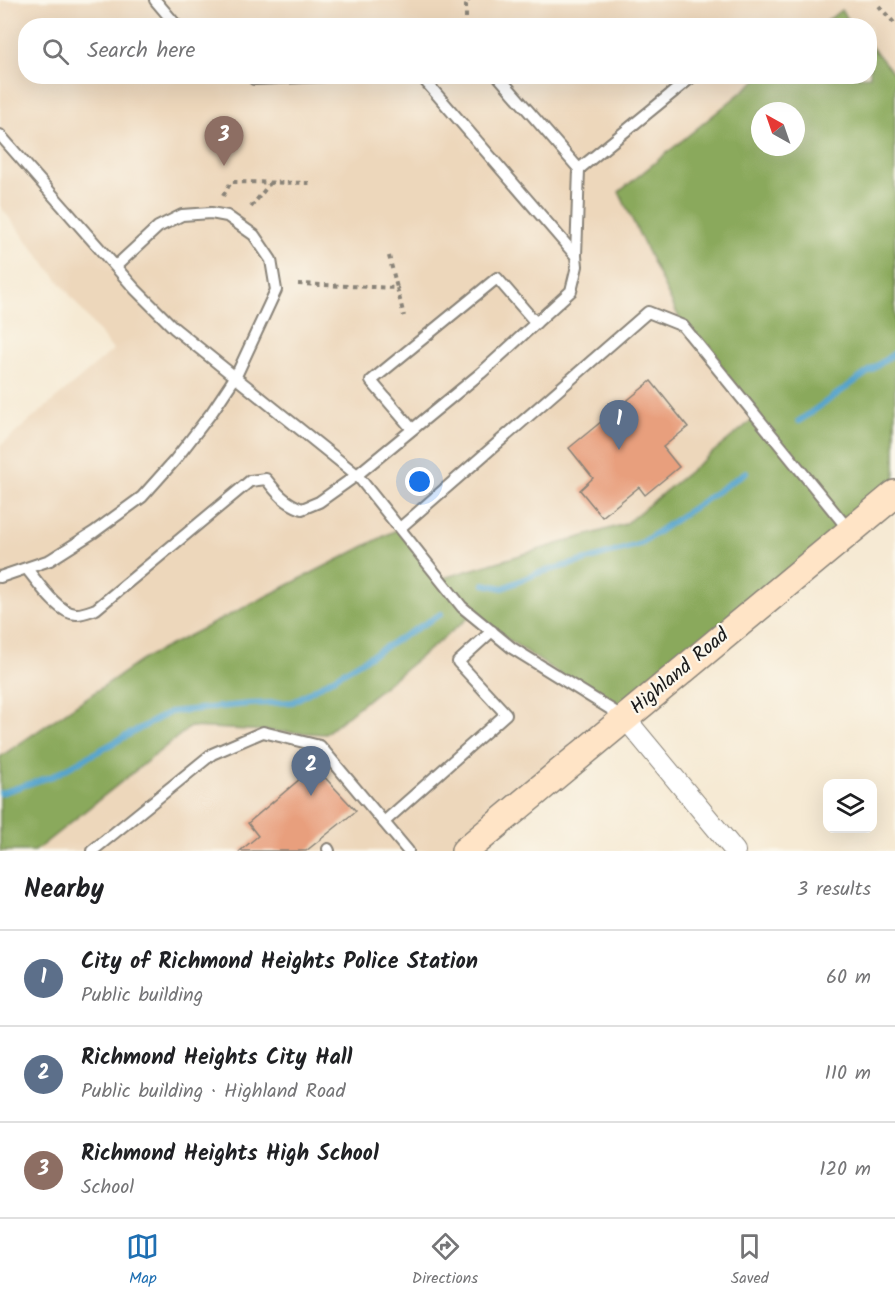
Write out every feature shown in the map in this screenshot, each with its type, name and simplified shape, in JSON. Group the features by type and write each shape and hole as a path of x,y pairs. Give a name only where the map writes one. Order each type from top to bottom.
{"street":[{"name":"Highland Road","path":"465,851 895,494"},
{"path":"625,718 735,851"}],"lane":[{"path":"155,0 170,18"},
{"path":"428,84 576,256"},
{"path":"27,569 50,597 64,610 75,615 96,609 250,482 266,479 281,498 302,509 319,502 378,459 411,429 481,373 572,291 577,266 579,169 505,84"},
{"path":"579,169 683,84"},
{"path":"0,135 135,290 174,328 357,475 462,608 512,648 625,718"},
{"path":"0,577 50,560 142,497 176,460 213,412 236,376 276,290 271,260 254,235 227,216 211,213 182,215 158,226 116,266"},
{"path":"411,429 371,381 497,278 536,323"},
{"path":"400,528 648,312 683,326 850,531"},
{"path":"384,822 506,714 458,662 492,631"},
{"path":"92,851 212,754 263,732 320,746 408,851"}],"path":[{"path":"466,18 466,2 469,0"},
{"path":"879,6 895,24"},
{"path":"223,196 231,182 313,183"},
{"path":"251,207 271,183"},
{"path":"389,256 404,316"},
{"path":"298,284 398,288"}],"shaded area":[{"path":"0,0 895,0 895,75 877,53 877,18 847,18 841,11 832,18 18,18 18,84 751,84 619,192 757,416 626,524 440,579 400,529 145,658 0,757 0,446 113,350 0,206"},
{"path":"472,615 625,718 473,851 35,851 190,727 325,734"}],"green space":[{"path":"841,10 847,18 831,18"},
{"path":"877,53 895,75 895,494 625,718 472,615 325,734 190,727 35,851 0,851 0,757 145,658 400,528 440,579 625,524 756,417 683,326 619,192 751,84 877,84"}],"building":[{"path":"651,381 688,427 663,447 679,467 645,495 639,487 602,517 580,490 593,478 569,448"},
{"path":"317,769 356,811 306,851 240,851 258,836 248,823 300,779 303,782"}],"waterway":[{"path":"799,421 895,353"},
{"path":"484,584 503,588 538,573 640,544 746,472"},
{"path":"1,793 53,776 170,712 293,702 441,614"}],"place":[{"name":"Richmond Heights High School","path":"224,166"},
{"name":"City of Richmond Heights Police Station","path":"619,450"},
{"name":"Richmond Heights City Hall","path":"311,796"}]}
